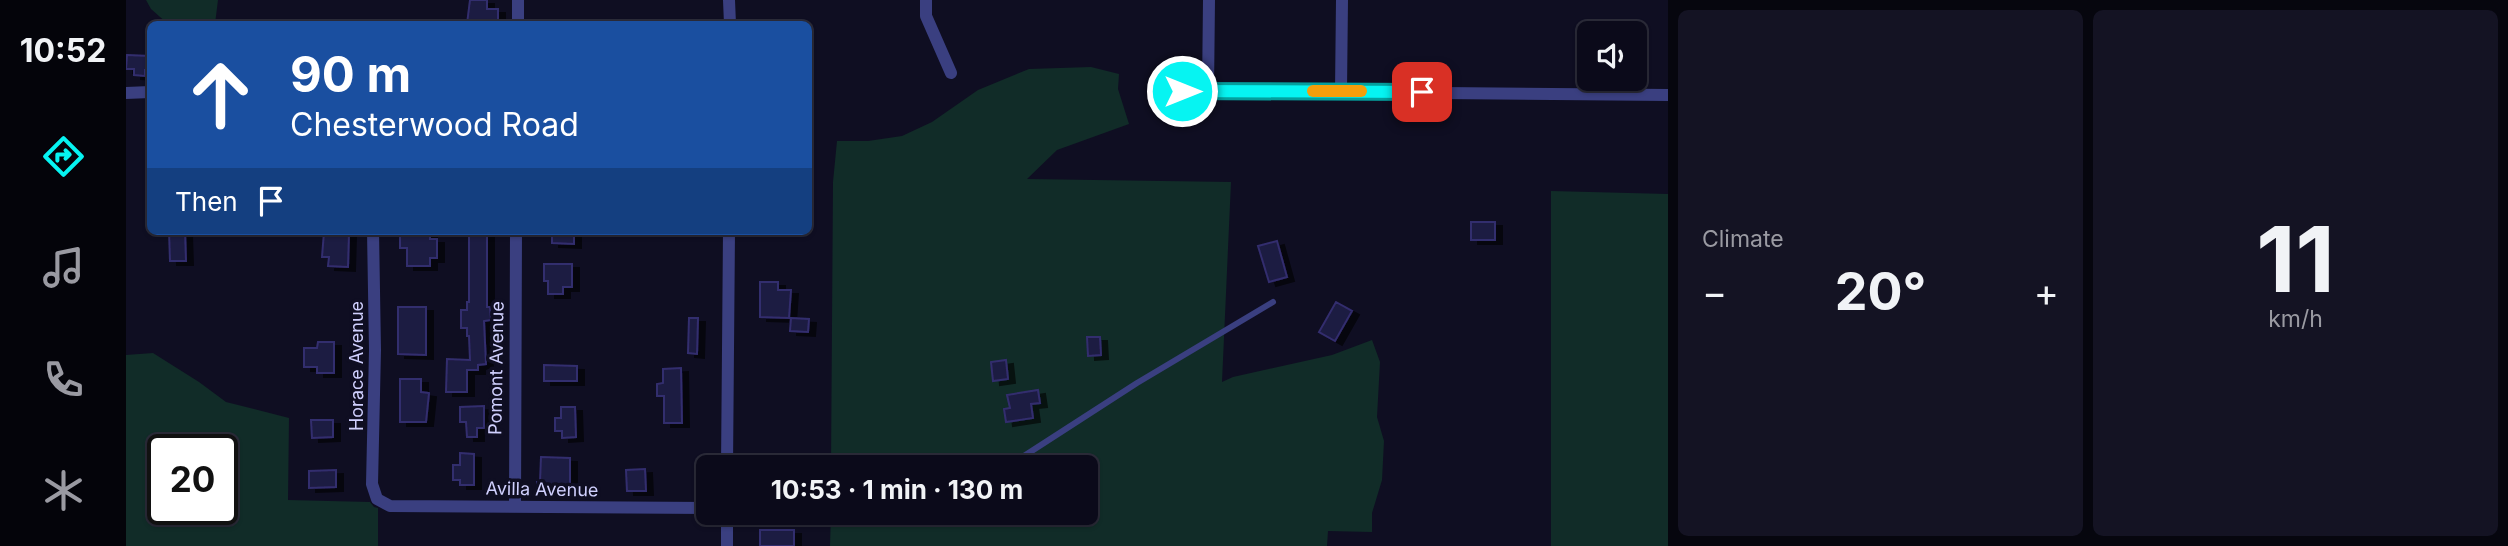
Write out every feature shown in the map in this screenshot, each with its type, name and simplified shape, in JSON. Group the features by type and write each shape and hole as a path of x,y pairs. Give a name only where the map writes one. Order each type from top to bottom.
{"street":[{"path":"517,21 518,0"},
{"path":"729,0 730,21"},
{"path":"926,0 926,16 951,73"},
{"path":"1209,0 1208,91 1668,94"},
{"path":"1341,91 1342,0"},
{"path":"126,93 147,92"},
{"name":"Horace Avenue","path":"373,235 375,350 372,484 377,499"},
{"name":"Pomont Avenue","path":"514,505 516,235"},
{"path":"727,455 729,235"},
{"name":"Avilla Avenue","path":"377,499 390,506 696,508"},
{"path":"727,525 727,546"}],"lane":[{"path":"1157,91 1208,91"},
{"path":"1026,455 1137,383 1273,302"}],"green space":[{"path":"146,0 218,0 215,21 165,21 151,9"},
{"path":"1091,67 1119,74 1118,89 1129,124 1057,150 1027,179 1231,182 1222,382 1233,377 1332,355 1372,340 1380,362 1377,417 1384,441 1382,480 1372,513 1372,532 1328,531 1327,546 830,546 831,525 1098,525 1098,455 831,455 833,182 837,141 868,141 902,136 932,122 978,90 1029,69"},
{"path":"1551,191 1668,194 1668,546 1551,546"},
{"path":"153,353 226,402 289,418 288,500 370,502 378,508 378,546 126,546 126,355"}],"building":[{"path":"470,0 487,0 487,9 498,9 498,21 467,21"},
{"path":"127,55 147,56 145,76 134,75 134,69 126,69"},
{"path":"1471,222 1495,222 1495,240 1471,240"},
{"path":"169,235 185,235 186,261 170,261"},
{"path":"324,235 349,235 348,267 328,266 329,257 322,257"},
{"path":"400,235 430,235 430,239 437,239 437,258 430,258 430,266 407,266 407,248 400,248"},
{"path":"469,235 487,235 487,307 490,307 491,320 484,321 486,364 478,365 478,370 467,370 467,392 446,392 447,359 470,360 467,328 461,328 461,310 467,310"},
{"path":"552,235 574,235 574,244 552,243"},
{"path":"1277,241 1287,277 1269,282 1258,246"},
{"path":"544,264 572,264 572,287 563,287 563,294 548,294 548,281 544,281"},
{"path":"760,282 778,282 778,290 791,290 789,318 760,317"},
{"path":"1336,302 1352,311 1335,341 1319,332"},
{"path":"398,307 426,307 426,355 398,354"},
{"path":"689,318 698,318 697,354 688,353"},
{"path":"791,318 809,319 808,332 790,331"},
{"path":"1087,337 1100,337 1101,355 1088,356"},
{"path":"318,342 334,342 334,373 317,373 317,367 304,367 304,348 317,348"},
{"path":"1006,360 1008,379 993,381 991,362"},
{"path":"544,365 577,366 577,381 544,381"},
{"path":"681,368 682,423 664,423 664,396 657,396 657,384 663,383 663,369"},
{"path":"400,379 421,379 421,392 429,393 426,422 400,422"},
{"path":"1038,390 1040,403 1031,404 1033,418 1006,422 1004,409 1010,408 1007,395"},
{"path":"484,406 484,428 477,428 477,437 467,437 466,422 460,422 460,407"},
{"path":"561,407 575,407 576,437 562,438 562,431 555,431 555,418 561,418"},
{"path":"311,420 333,420 333,437 312,438"},
{"path":"460,453 474,454 474,485 460,485 460,480 453,480 453,465 460,465"},
{"path":"541,457 570,458 570,492 537,492"},
{"path":"645,469 646,491 627,491 626,470"},
{"path":"336,470 336,487 309,488 309,471"},
{"path":"760,530 794,530 794,546 760,546"}],"slow traffic":[{"path":"1313,91 1361,91"}],"route":[{"path":"1182,91 1422,92"}]}
